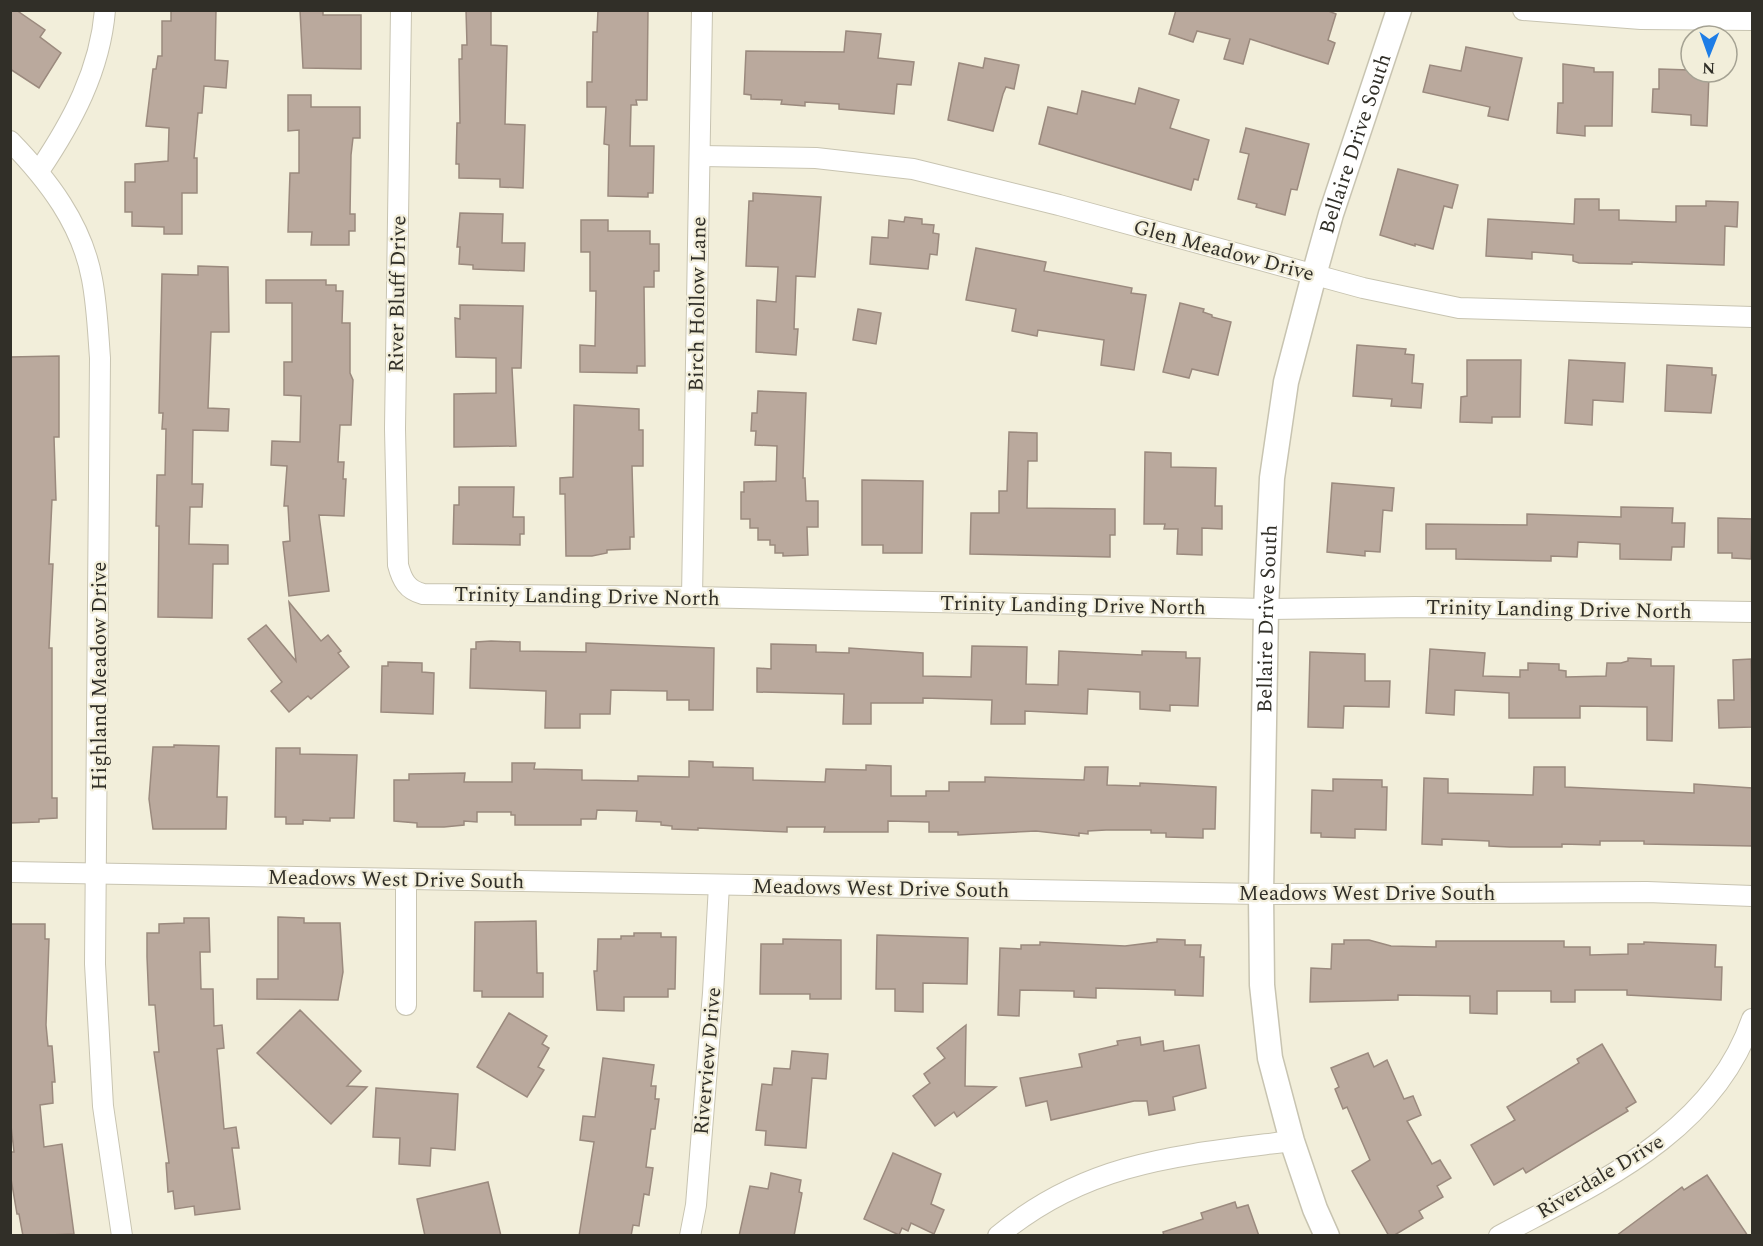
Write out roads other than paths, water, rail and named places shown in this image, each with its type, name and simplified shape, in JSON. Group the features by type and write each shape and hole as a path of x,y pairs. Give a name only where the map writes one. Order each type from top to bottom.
{"street":[{"path":"39,171 68,128 93,74 105,10"},
{"name":"River Bluff Drive","path":"401,10 395,429 398,565 401,576"},
{"name":"Birch Hollow Lane","path":"692,597 702,10"},
{"name":"Bellaire Drive South","path":"1327,1236 1315,1209 1292,1141 1270,1058 1262,986 1261,894 1266,609 1272,478 1286,382 1314,275 1331,214 1399,10"},
{"path":"1523,10 1641,19 1752,20"},
{"name":"Highland Meadow Drive","path":"10,141 39,171 65,207 86,253 93,280 100,358 98,872 95,964 103,1106 122,1236"},
{"name":"Glen Meadow Drive","path":"699,156 816,158 913,169 1059,205 1314,275 1459,308 1752,316"},
{"name":"Trinity Landing Drive North","path":"401,576 406,586 423,594 1266,609 1415,607 1752,612"},
{"name":"Meadows West Drive South","path":"10,872 1261,894 1647,892 1752,896"},
{"path":"406,880 406,1005"},
{"name":"Riverview Drive","path":"690,1236 697,1193 719,885"},
{"name":"Riverdale Drive","path":"1499,1236 1598,1183 1648,1152 1676,1130 1723,1079 1744,1042 1752,1019"},
{"path":"998,1236 1018,1218 1076,1186 1139,1163 1292,1141"}]}
